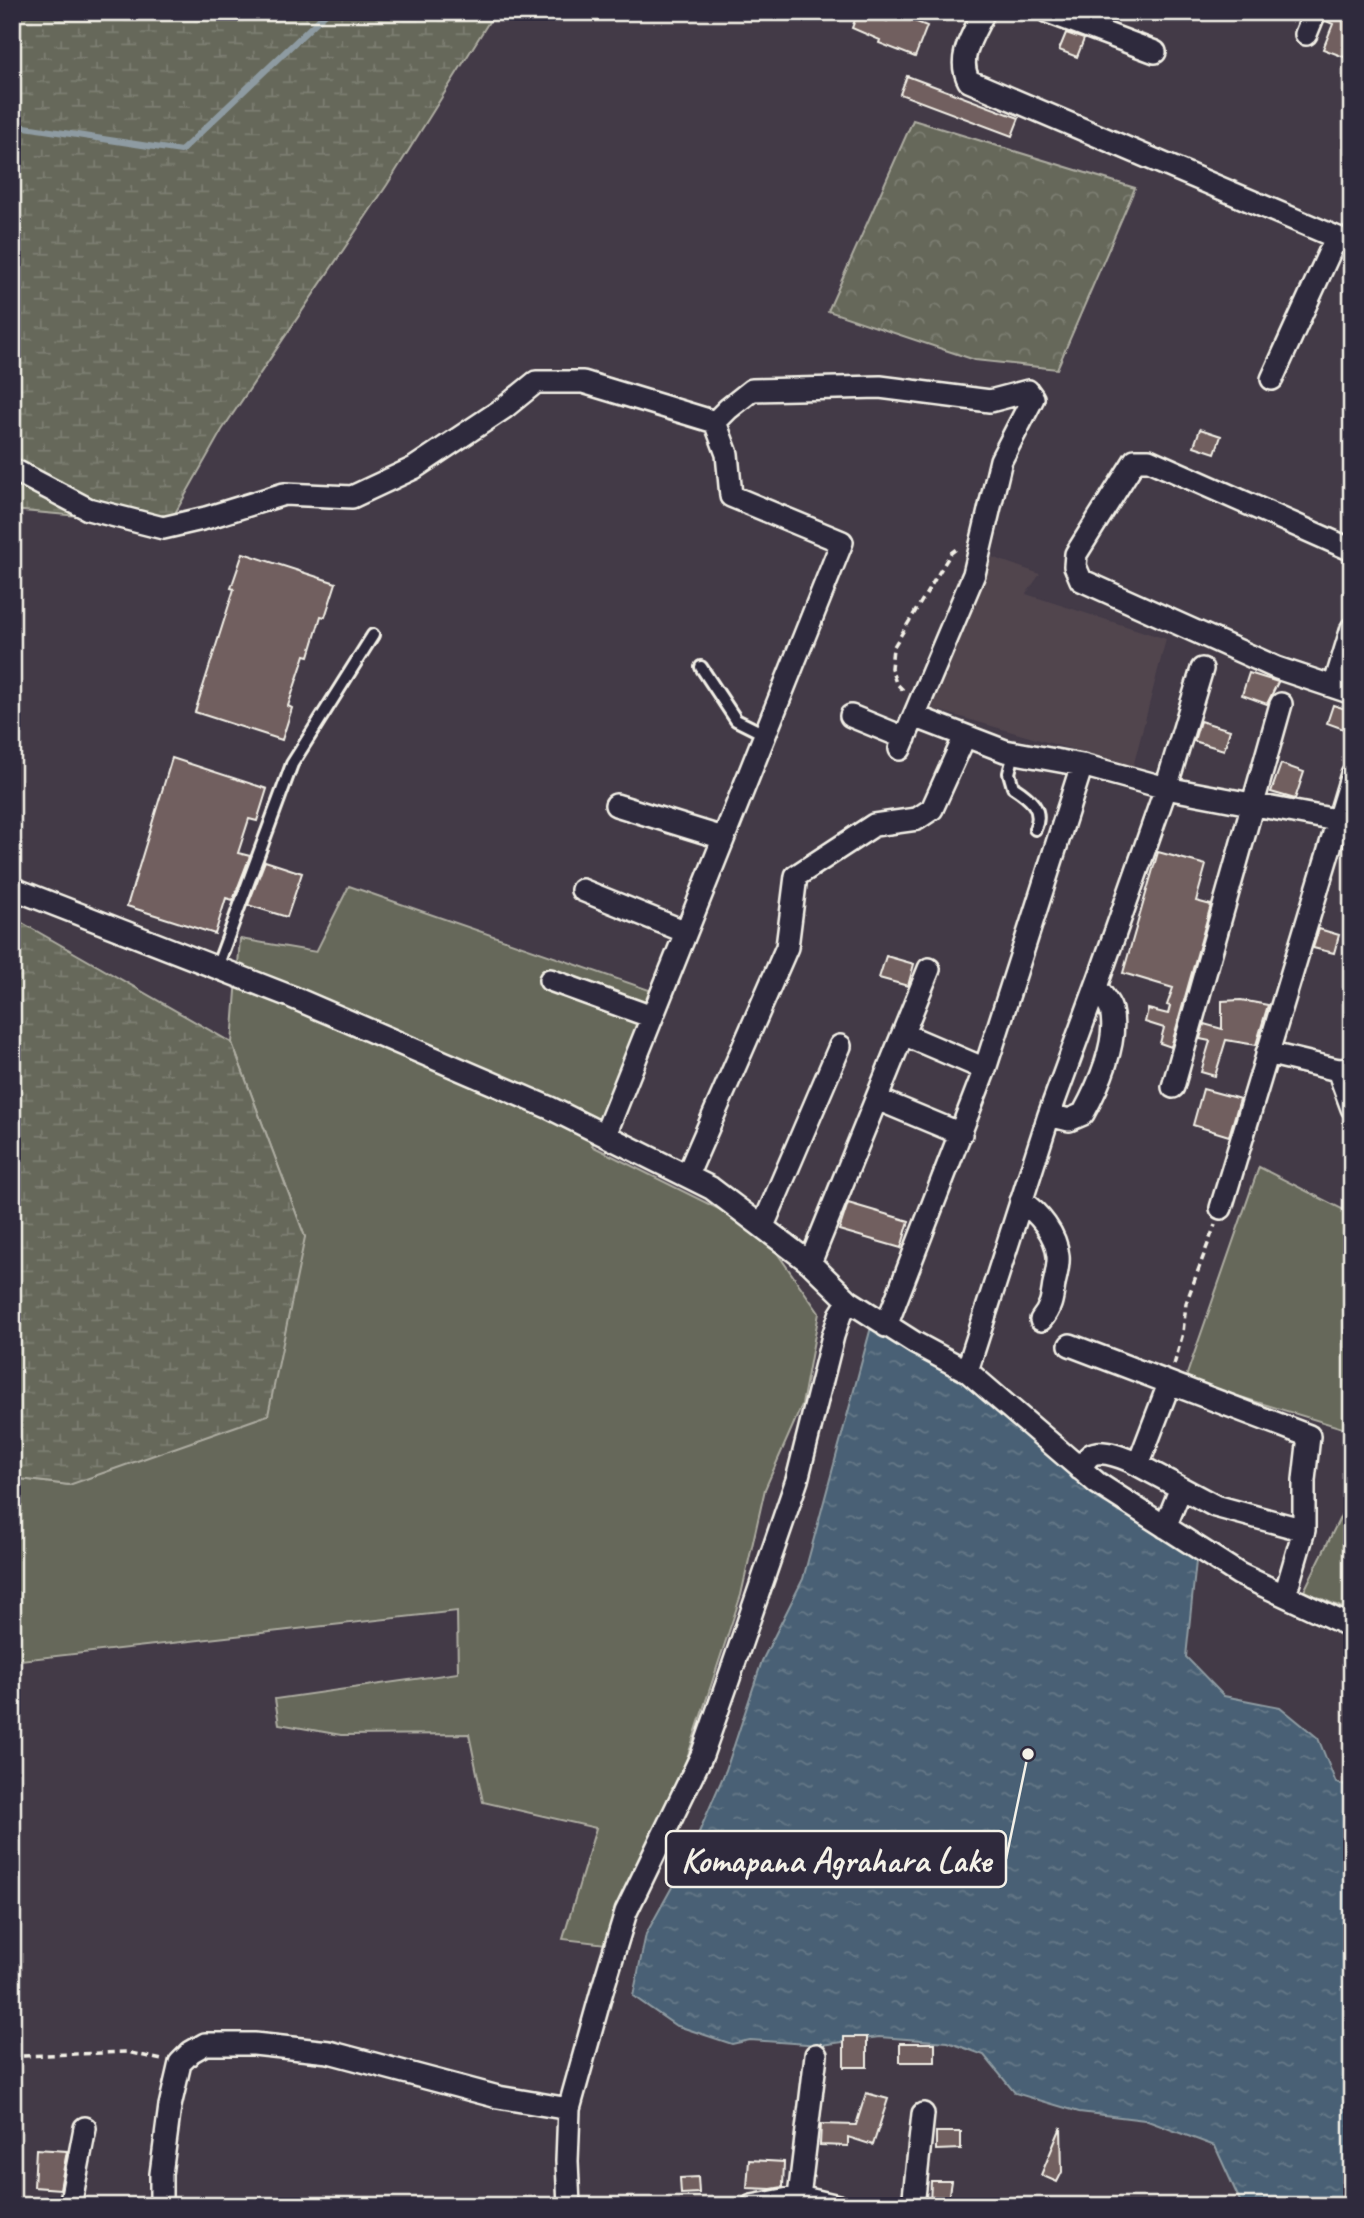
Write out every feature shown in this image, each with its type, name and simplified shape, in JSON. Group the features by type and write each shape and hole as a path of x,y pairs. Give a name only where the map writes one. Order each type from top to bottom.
{"street":[{"path":"984,12 964,55 963,69 970,81 1344,241 1272,379"},
{"path":"1048,12 1155,52"},
{"path":"1306,34 1315,12"},
{"path":"12,469 89,509 163,528 206,519 284,494 352,497 414,468 503,408 536,382 583,382 715,422"},
{"path":"715,422 752,390 880,387 990,401 1028,391 1033,398 1001,460 974,574 902,744 851,716"},
{"path":"605,1135 842,542 731,496 727,454 715,422"},
{"path":"1352,550 1149,460 1135,460 1076,554 1075,566 1082,580 1277,668 1343,690 1352,628"},
{"path":"967,1371 1049,1115 1166,788 1202,669"},
{"path":"1173,1087 1280,704"},
{"path":"916,711 965,736 1014,753 1082,765 1166,788 1344,821"},
{"path":"687,1175 787,947 796,876 874,825 917,820 932,809 965,736"},
{"path":"886,1326 985,1069 1082,765"},
{"path":"1221,1208 1267,1053 1344,821 1352,774"},
{"path":"616,805 723,838"},
{"path":"12,888 292,996 550,1108 711,1188 810,1264 849,1301 886,1326 967,1371 1097,1483 1239,1574 1352,1627"},
{"path":"582,890 686,932"},
{"path":"810,1264 929,969"},
{"path":"550,980 652,1017"},
{"path":"1049,1115 1069,1120 1083,1114 1104,1070 1113,1025 1111,1007 1096,987"},
{"path":"902,1034 985,1069"},
{"path":"763,1226 840,1046"},
{"path":"1267,1053 1345,1069 1352,1108"},
{"path":"877,1099 961,1135"},
{"path":"1021,1201 1034,1209 1055,1243 1059,1258 1051,1308 1041,1320"},
{"path":"569,2206 569,2109 583,2053 626,1912 702,1755 797,1480 833,1336 840,1315 849,1301"},
{"path":"1070,1345 1309,1436 1304,1480 1304,1530 1285,1595"},
{"path":"1138,1465 1170,1384"},
{"path":"1080,1469 1090,1455 1097,1452 1125,1458 1214,1506 1304,1530"},
{"path":"1165,1527 1181,1488"},
{"path":"161,2206 161,2174 166,2133 180,2063 205,2044 254,2044 329,2052 498,2096 569,2109"},
{"path":"799,2197 816,2054"},
{"path":"913,2206 923,2114"},
{"path":"70,2206 85,2128"},
{"path":"752,2206 799,2197 838,2206"}],"lane":[{"path":"216,967 292,764 373,635"},
{"path":"701,667 736,720 764,734"},
{"path":"1014,753 1009,773 1013,788 1027,796 1038,809 1035,829"}],"path":[{"path":"916,711 895,683 891,668 893,648 951,553 969,541 984,539"},
{"path":"1170,1384 1183,1333 1186,1303 1221,1208"},
{"path":"12,2061 22,2056 127,2053 180,2063"}],"shaded area":[{"path":"989,556 1040,574 1026,594 1166,639 1133,767 930,708"}],"green space":[{"path":"12,12 495,12 387,185 222,430 169,524 12,510"},
{"path":"913,120 1135,188 1057,369 975,360 828,311"},
{"path":"349,886 655,992 592,1146 761,1230 819,1313 802,1405 765,1489 741,1595 681,1776 606,1944 563,1939 596,1828 483,1802 469,1734 341,1735 279,1724 275,1699 458,1673 457,1611 12,1661 12,1478 70,1485 305,1237 232,1043 240,939 316,952"},
{"path":"12,917 232,1043 305,1237 268,1415 69,1485 12,1478"},
{"path":"1259,1167 1352,1214 1352,1431 1185,1380"},
{"path":"1352,1493 1352,1612 1304,1591"}],"water":[{"path":"877,1305 1198,1542 1186,1657 1224,1696 1280,1707 1318,1738 1336,1783 1352,1787 1352,2193 1335,2206 1249,2206 1240,2201 1215,2146 1145,2120 1079,2112 1015,2093 984,2055 948,2042 879,2037 821,2045 750,2040 732,2044 675,2025 633,1996 646,1934 687,1860 726,1770 762,1661 803,1579"}],"building":[{"path":"858,12 867,12 887,21 891,12 927,26 915,57 879,43 880,40 852,28"},
{"path":"1328,12 1352,12 1352,60 1323,49 1333,24 1326,21"},
{"path":"1066,33 1084,39 1077,57 1059,50"},
{"path":"907,76 1019,118 1012,136 900,94"},
{"path":"1200,429 1221,436 1215,453 1194,446"},
{"path":"243,553 336,583 325,617 321,616 309,656 305,655 288,706 292,708 282,740 195,712"},
{"path":"1249,673 1278,682 1267,704 1242,695"},
{"path":"1333,705 1352,711 1352,732 1327,723"},
{"path":"1200,721 1230,730 1224,750 1194,741"},
{"path":"172,758 267,789 257,821 249,819 238,853 250,856 233,900 226,898 215,934 127,906"},
{"path":"1281,764 1304,772 1295,799 1271,792"},
{"path":"1158,852 1206,865 1196,901 1211,905 1171,1047 1160,1043 1164,1028 1145,1022 1148,1009 1168,1014 1170,1006 1167,1005 1173,988 1123,973"},
{"path":"265,861 302,873 287,917 248,905"},
{"path":"1319,929 1339,935 1334,953 1313,948"},
{"path":"886,956 914,964 908,986 879,978"},
{"path":"1241,1000 1268,1005 1256,1045 1226,1040 1215,1076 1201,1072 1210,1041 1200,1039 1204,1024 1222,1029 1222,1001"},
{"path":"1203,1089 1240,1099 1229,1136 1193,1125"},
{"path":"848,1203 909,1221 901,1248 839,1230"},
{"path":"844,2037 867,2037 867,2067 844,2067"},
{"path":"900,2043 935,2043 935,2062 900,2062"},
{"path":"866,2093 888,2099 873,2145 848,2137 848,2146 820,2145 821,2124 856,2125"},
{"path":"1061,2127 1062,2172 1057,2182 1041,2175"},
{"path":"936,2132 961,2132 961,2149 936,2150"},
{"path":"36,2149 67,2151 60,2189 34,2187"},
{"path":"749,2160 784,2162 783,2187 747,2188"},
{"path":"698,2177 699,2193 681,2194 680,2178"},
{"path":"931,2181 951,2181 947,2206 930,2206"}],"waterway":[{"path":"12,125 181,151 327,12"}],"place":[{"name":"Komapana Agrahara Lake","path":"1028,1754"}]}
